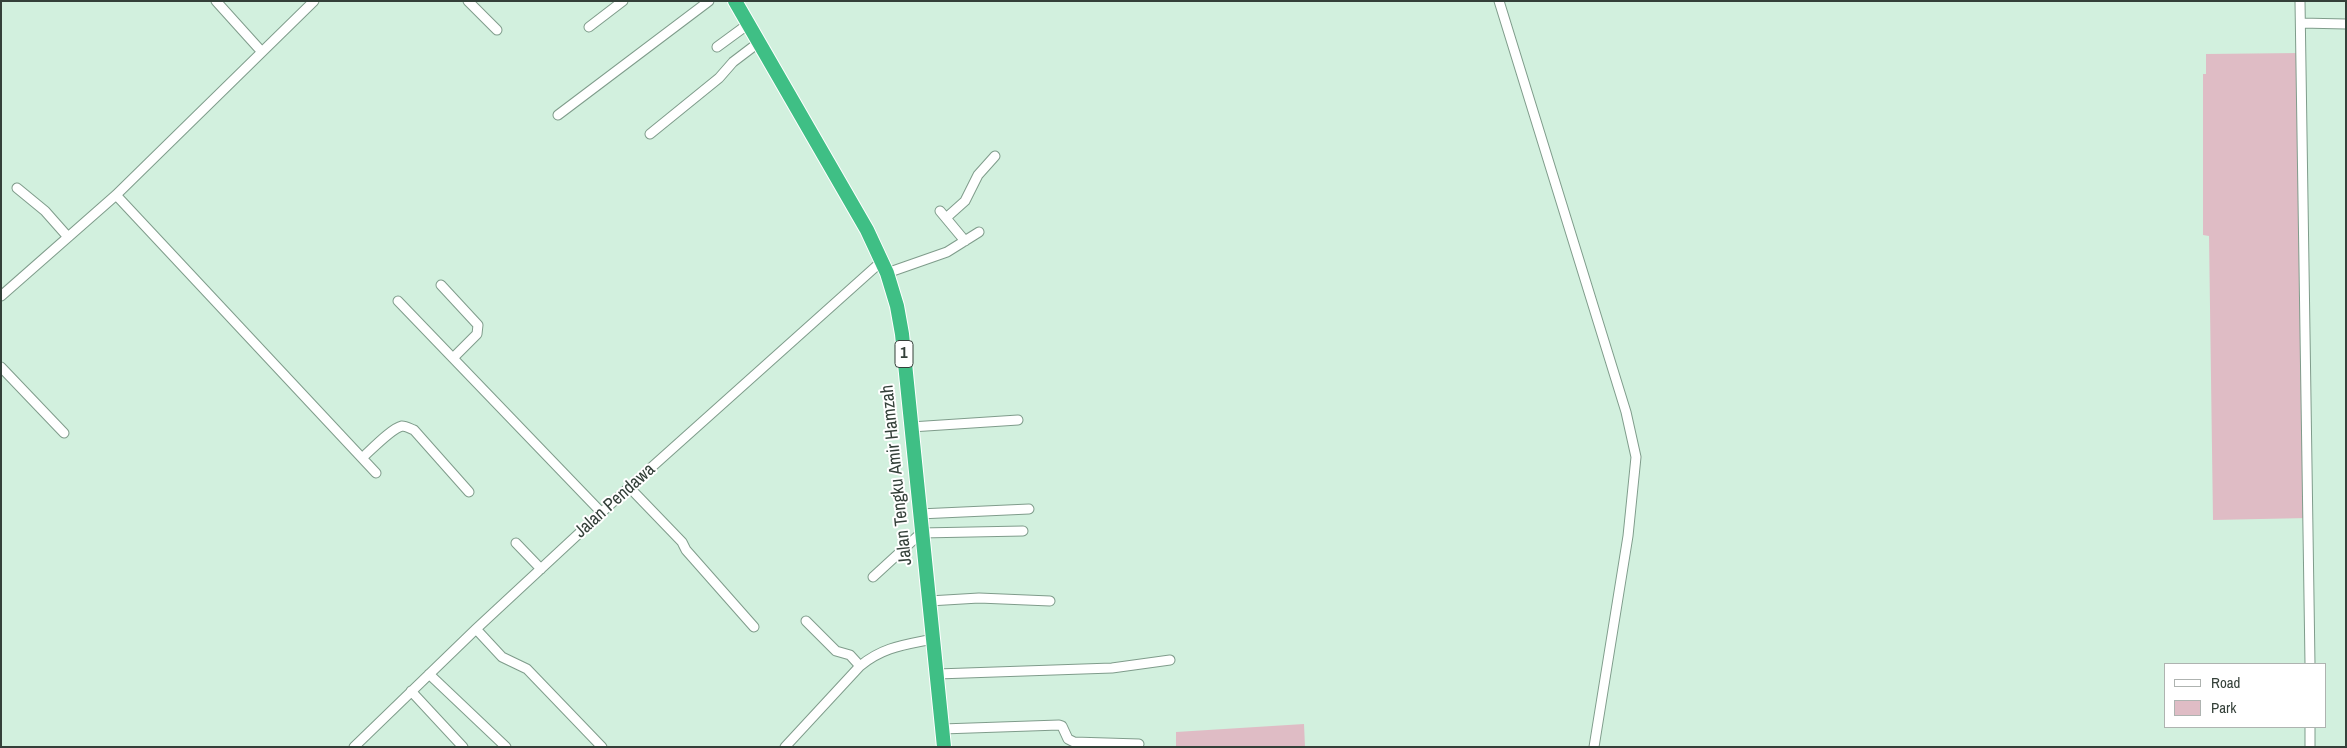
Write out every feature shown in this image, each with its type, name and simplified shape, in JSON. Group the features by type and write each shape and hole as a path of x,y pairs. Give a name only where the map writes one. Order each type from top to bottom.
{"highway":[{"name":"Jalan Tengku Amir Hamzah","path":"735,1 747,25 845,191 885,267 899,318 944,747"}],"street":[{"path":"216,1 262,52"},
{"path":"1,296 116,195 314,1"},
{"path":"468,1 497,30"},
{"path":"589,27 623,1"},
{"path":"558,115 709,1"},
{"path":"1499,1 1636,453 1628,536 1594,747"},
{"path":"2300,1 2310,663"},
{"path":"2301,24 2346,24"},
{"path":"717,47 747,25"},
{"path":"650,134 719,78 733,62 758,42"},
{"path":"965,241 943,215 964,201 978,175 995,156"},
{"path":"17,188 44,211 68,236"},
{"path":"116,195 376,473"},
{"path":"885,267 937,257 979,232"},
{"name":"Jalan Pendawa","path":"354,747 476,629 629,487 885,267"},
{"path":"441,285 478,324 477,334 453,358"},
{"path":"398,301 602,512"},
{"path":"1,367 64,434"},
{"path":"911,428 1018,420"},
{"path":"362,458 392,432 402,426 408,427 414,430 469,492"},
{"path":"629,487 682,542 686,550 754,627"},
{"path":"919,514 1029,509"},
{"path":"873,577 921,533 1023,530"},
{"path":"516,543 540,569"},
{"path":"929,601 979,598 1050,601"},
{"path":"806,621 836,651 850,654 860,666"},
{"path":"476,629 502,657 527,669 602,747"},
{"path":"785,747 860,666 879,652 933,639"},
{"path":"937,674 1112,668 1170,660"},
{"path":"429,674 506,747"},
{"path":"411,691 463,747"},
{"path":"942,729 1059,724 1062,726 1068,739 1074,742 1140,744"},
{"path":"2310,728 2310,747"}],"green space":[{"path":"2300,53 2308,518 2213,520 2209,236 2203,235 2203,74 2206,74 2206,54"},
{"path":"1304,724 1305,747 1176,747 1176,732"}]}
